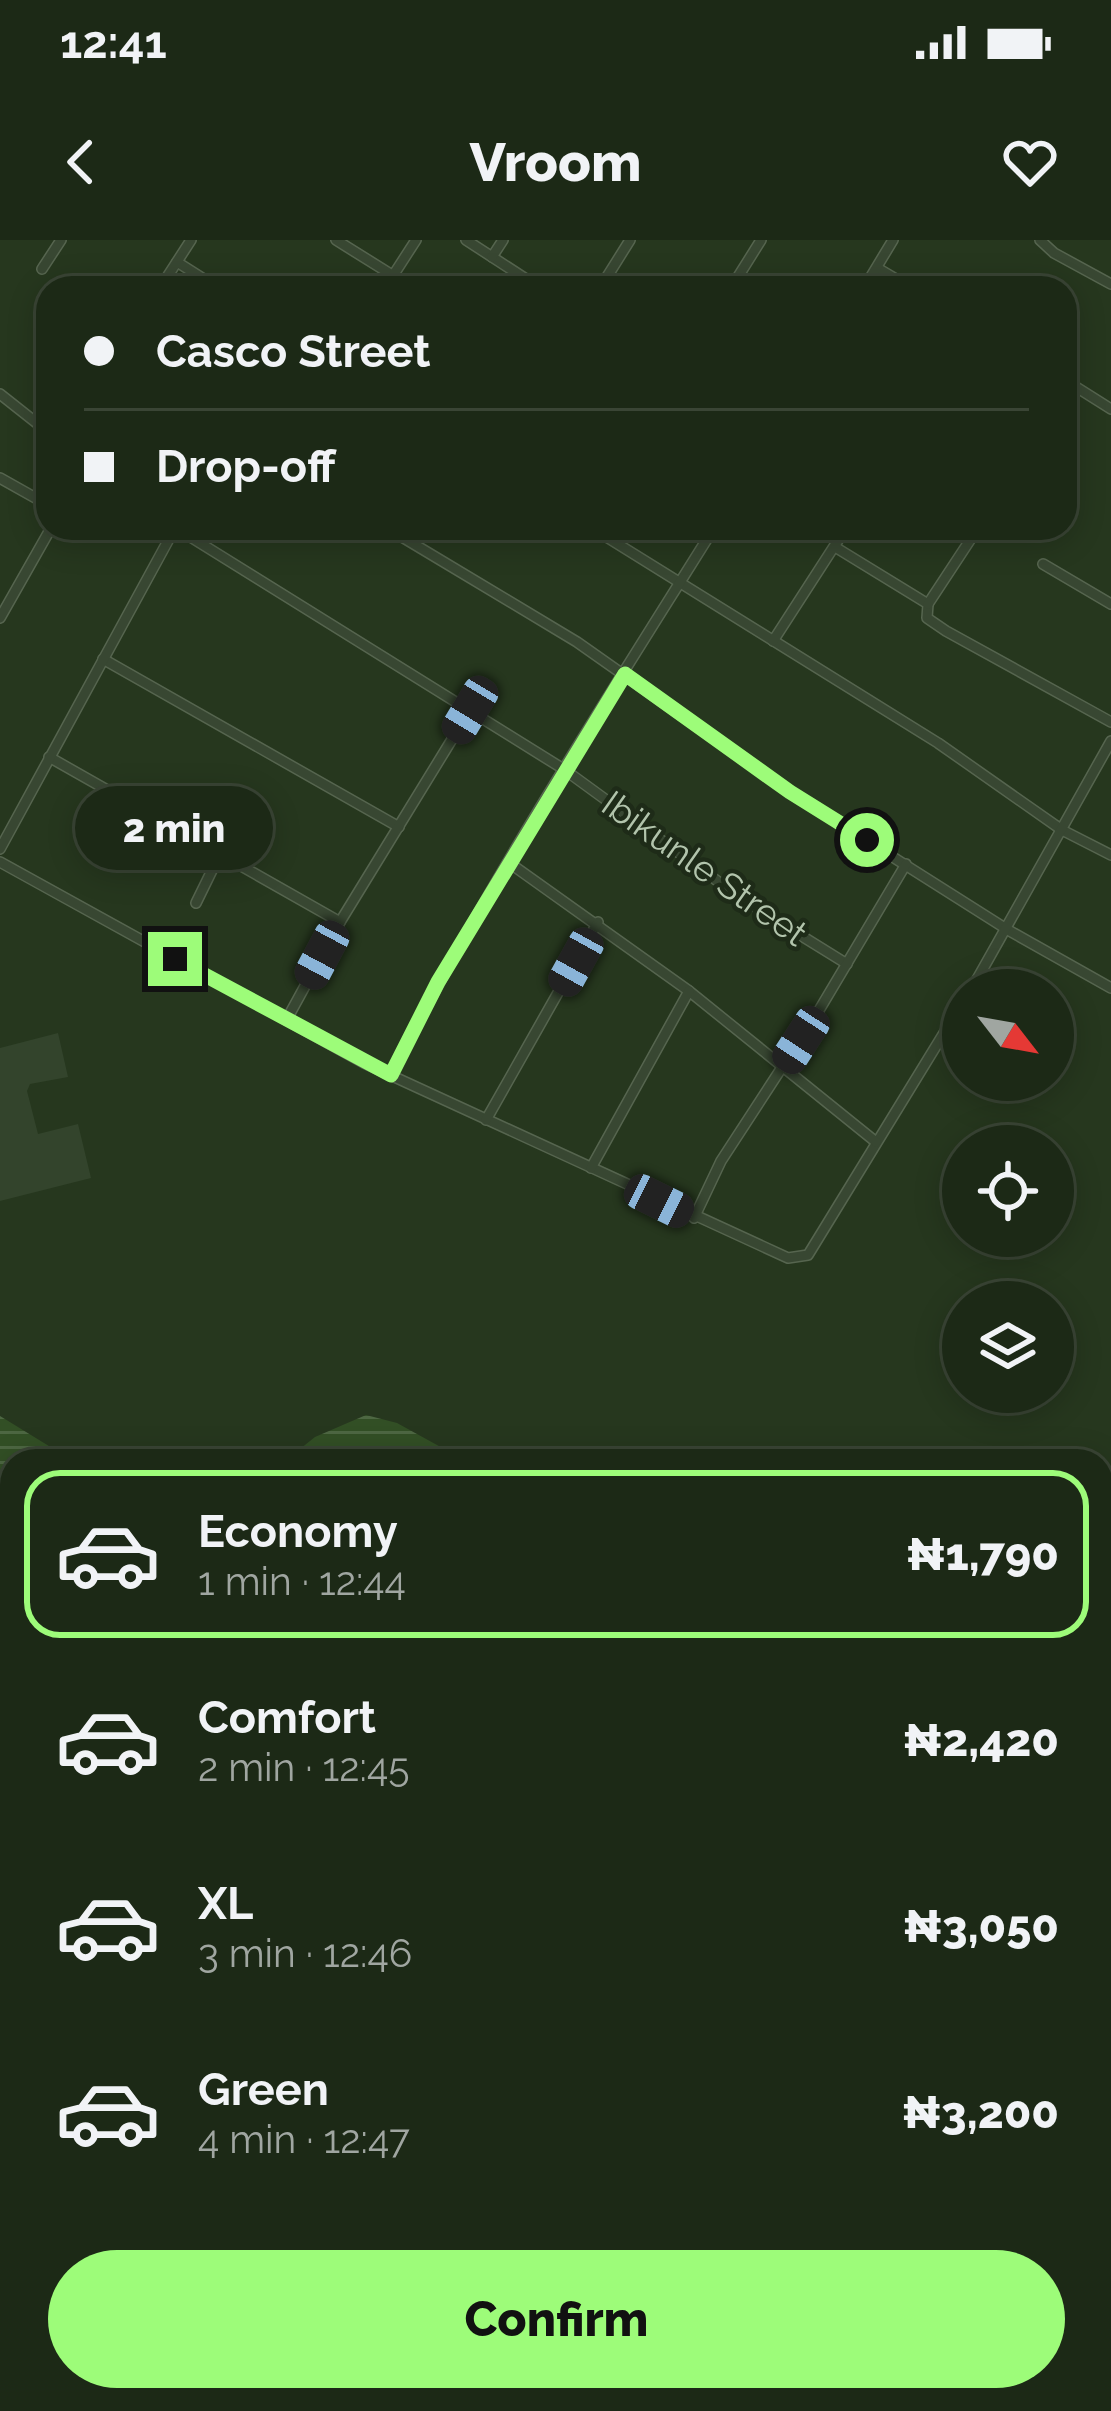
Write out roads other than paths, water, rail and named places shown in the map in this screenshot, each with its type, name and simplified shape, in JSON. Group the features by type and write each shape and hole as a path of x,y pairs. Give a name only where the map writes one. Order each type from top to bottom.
{"street":[{"path":"42,269 61,240"},
{"path":"168,276 190,240"},
{"path":"337,240 392,276 416,240"},
{"path":"466,240 522,276"},
{"path":"492,256 502,240"},
{"path":"608,276 630,240"},
{"path":"738,276 761,240"},
{"path":"872,276 893,240"},
{"path":"1040,240 1054,253 1111,284"},
{"path":"177,262 199,276"},
{"path":"877,268 891,276"},
{"path":"1077,388 1111,409"},
{"path":"0,394 36,422"},
{"path":"0,478 36,498"},
{"path":"2,611 44,540"},
{"path":"0,849 169,540"},
{"name":"Ibikunle Street","path":"195,540 565,770 742,899 847,964"},
{"path":"407,540 625,674 790,792 1008,930 1111,988"},
{"path":"612,540 938,743 1062,830 1111,855"},
{"path":"391,1075 508,862 707,540"},
{"path":"773,640 839,540"},
{"path":"970,540 928,604 927,618 1111,722"},
{"path":"835,547 928,604"},
{"path":"1043,564 1111,604"},
{"path":"103,659 399,827"},
{"path":"287,1019 340,922 470,710"},
{"path":"984,969 1111,742"},
{"path":"49,757 340,922"},
{"path":"196,903 220,854"},
{"path":"0,862 391,1075 788,1258 808,1256 942,1036"},
{"path":"508,862 689,991 876,1142"},
{"path":"694,1218 721,1160 906,864"},
{"path":"486,1120 598,922"},
{"path":"591,1168 689,991"}]}
